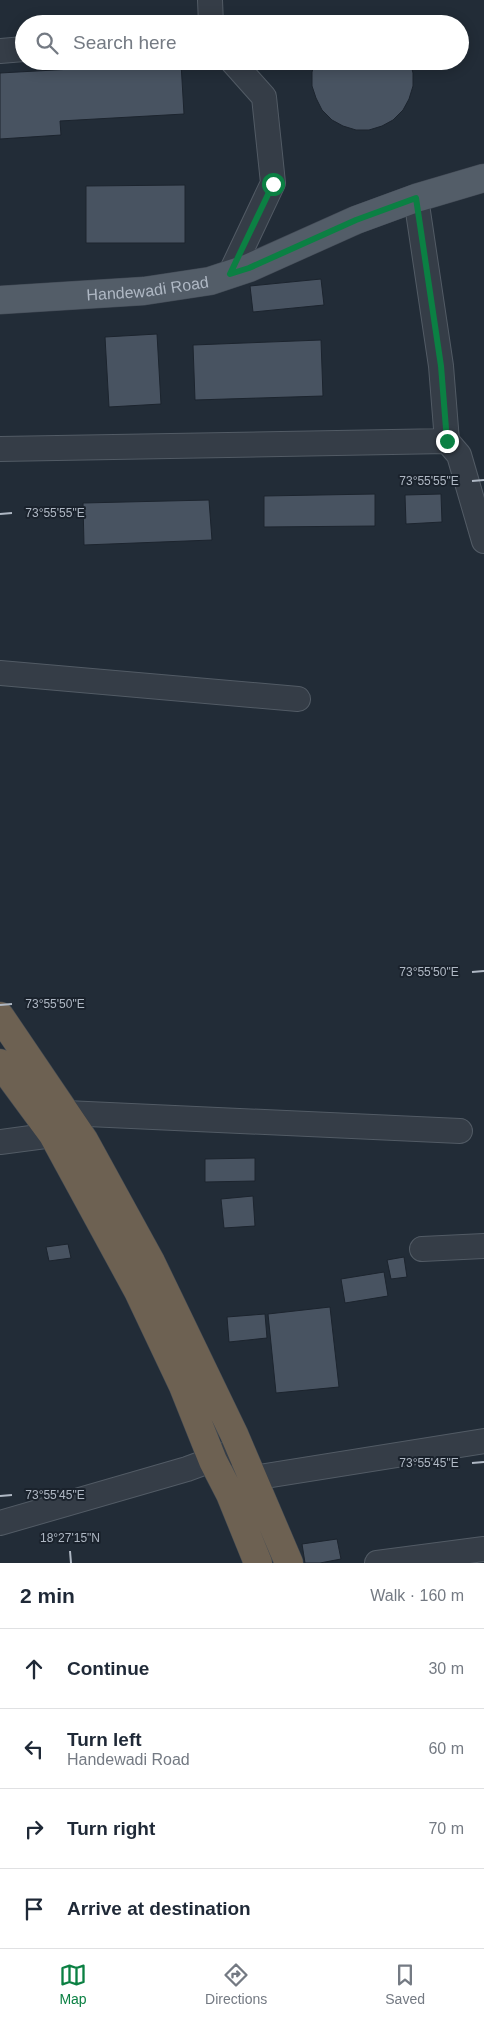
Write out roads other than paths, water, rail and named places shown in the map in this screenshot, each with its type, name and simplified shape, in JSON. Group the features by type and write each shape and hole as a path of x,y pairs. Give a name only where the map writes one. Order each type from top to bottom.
{"highway":[{"path":"0,1016 59,1124 138,1291 182,1386 213,1461 230,1494 258,1563"},
{"path":"0,1063 59,1124 84,1140 151,1262 241,1449 288,1563"}],"main road":[{"name":"Handewadi Road","path":"0,300 144,291 210,280 249,268 356,220 416,198 484,178"}],"street":[{"path":"210,0 211,15"},
{"path":"0,50 15,49"},
{"path":"230,274 273,184 264,97 240,70"},
{"path":"416,198 441,366 447,441 459,456 484,541"},
{"path":"0,449 447,441"},
{"path":"0,673 298,699"},
{"path":"0,1142 59,1124 460,1131"},
{"path":"422,1249 484,1246"},
{"path":"253,1478 484,1441"},
{"path":"0,1523 213,1461 241,1449"},
{"path":"377,1563 484,1549"}]}
